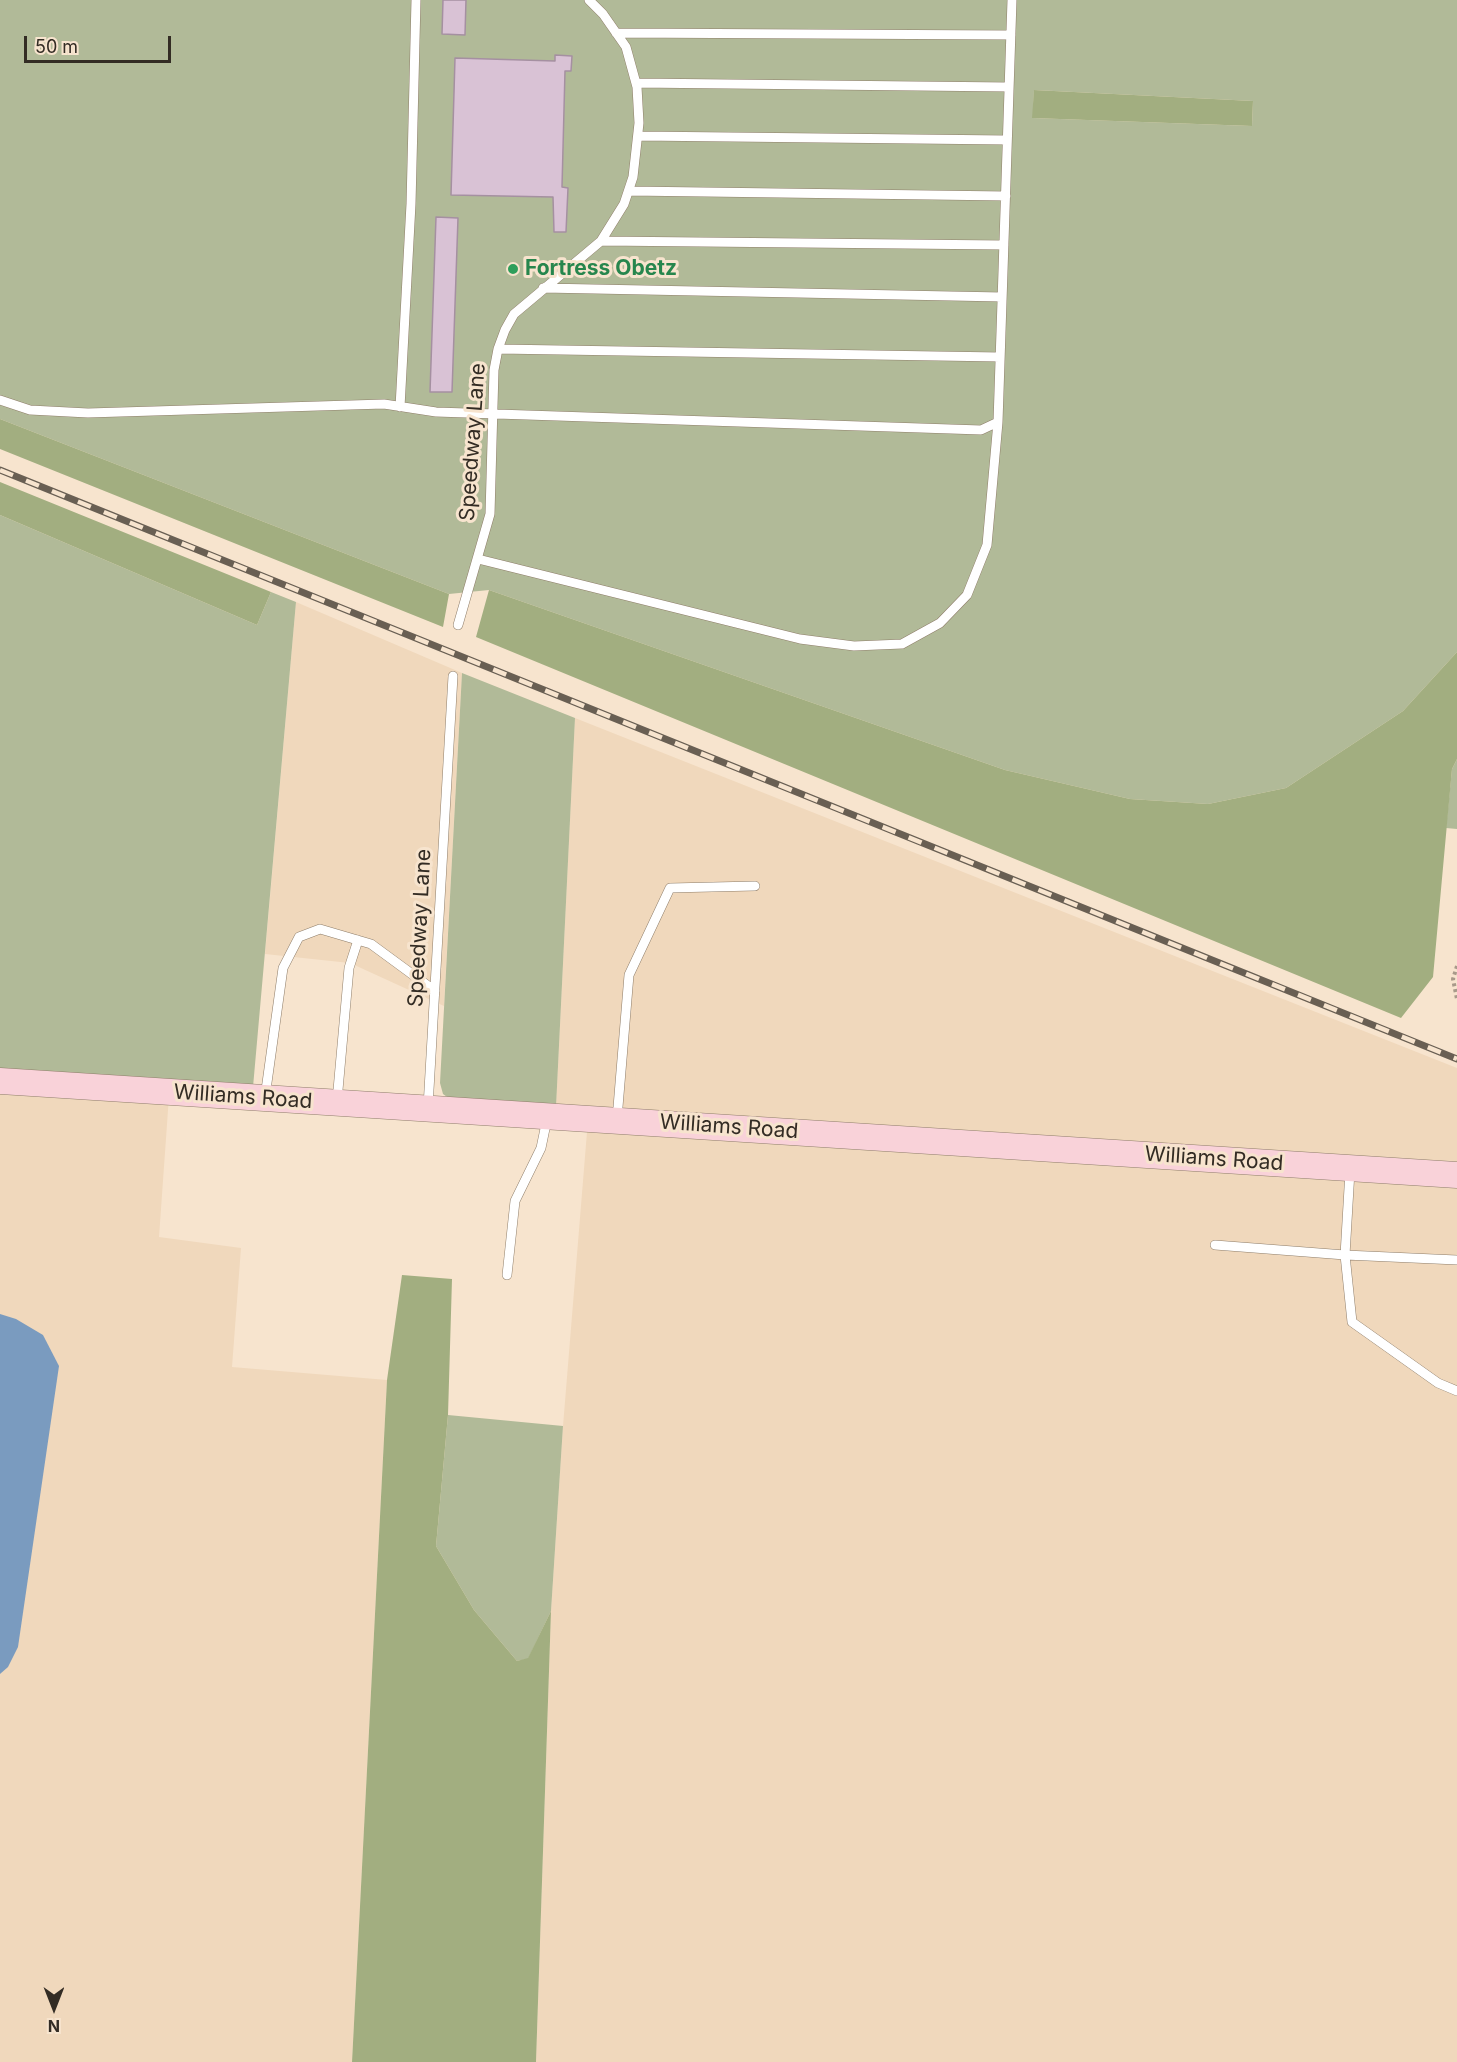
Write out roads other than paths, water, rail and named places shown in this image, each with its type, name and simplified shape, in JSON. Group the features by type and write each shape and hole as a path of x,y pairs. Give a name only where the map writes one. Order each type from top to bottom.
{"main road":[{"name":"Williams Road","path":"0,1081 1457,1175"}],"lane":[{"path":"400,407 411,204 416,0"},
{"name":"Speedway Lane","path":"458,625 491,506 493,414 498,349 514,314 543,288 581,261 601,241 629,191 636,162 638,136 636,83 626,47 603,14 589,0"},
{"path":"478,559 800,639 854,646 902,644 940,623 968,595 987,545 998,422 1012,0"},
{"path":"616,33 1011,35"},
{"path":"636,83 1009,87"},
{"path":"638,136 1007,140"},
{"path":"629,191 1006,196"},
{"path":"601,241 1004,245"},
{"path":"543,288 1002,297"},
{"path":"498,349 1000,357"},
{"path":"0,400 30,410 88,413 384,404 436,412 981,430 998,422"},
{"name":"Speedway Lane","path":"428,1110 453,676"},
{"path":"617,1120 629,975 670,888 755,886"},
{"path":"265,1099 283,968 299,937 320,929 371,944 435,991"},
{"path":"337,1104 349,968 358,940"},
{"path":"507,1275 515,1201 541,1148 547,1116"},
{"path":"1350,1168 1345,1255 1352,1322 1438,1383 1457,1391"},
{"path":"1215,1245 1345,1255 1457,1260"}],"water":[{"path":"0,1314 16,1319 43,1335 59,1366 18,1647 8,1667 0,1674"}],"railway":[{"path":"0,470 1457,1059"}],"place":[{"name":"Fortress Obetz","path":"513,269"}]}
